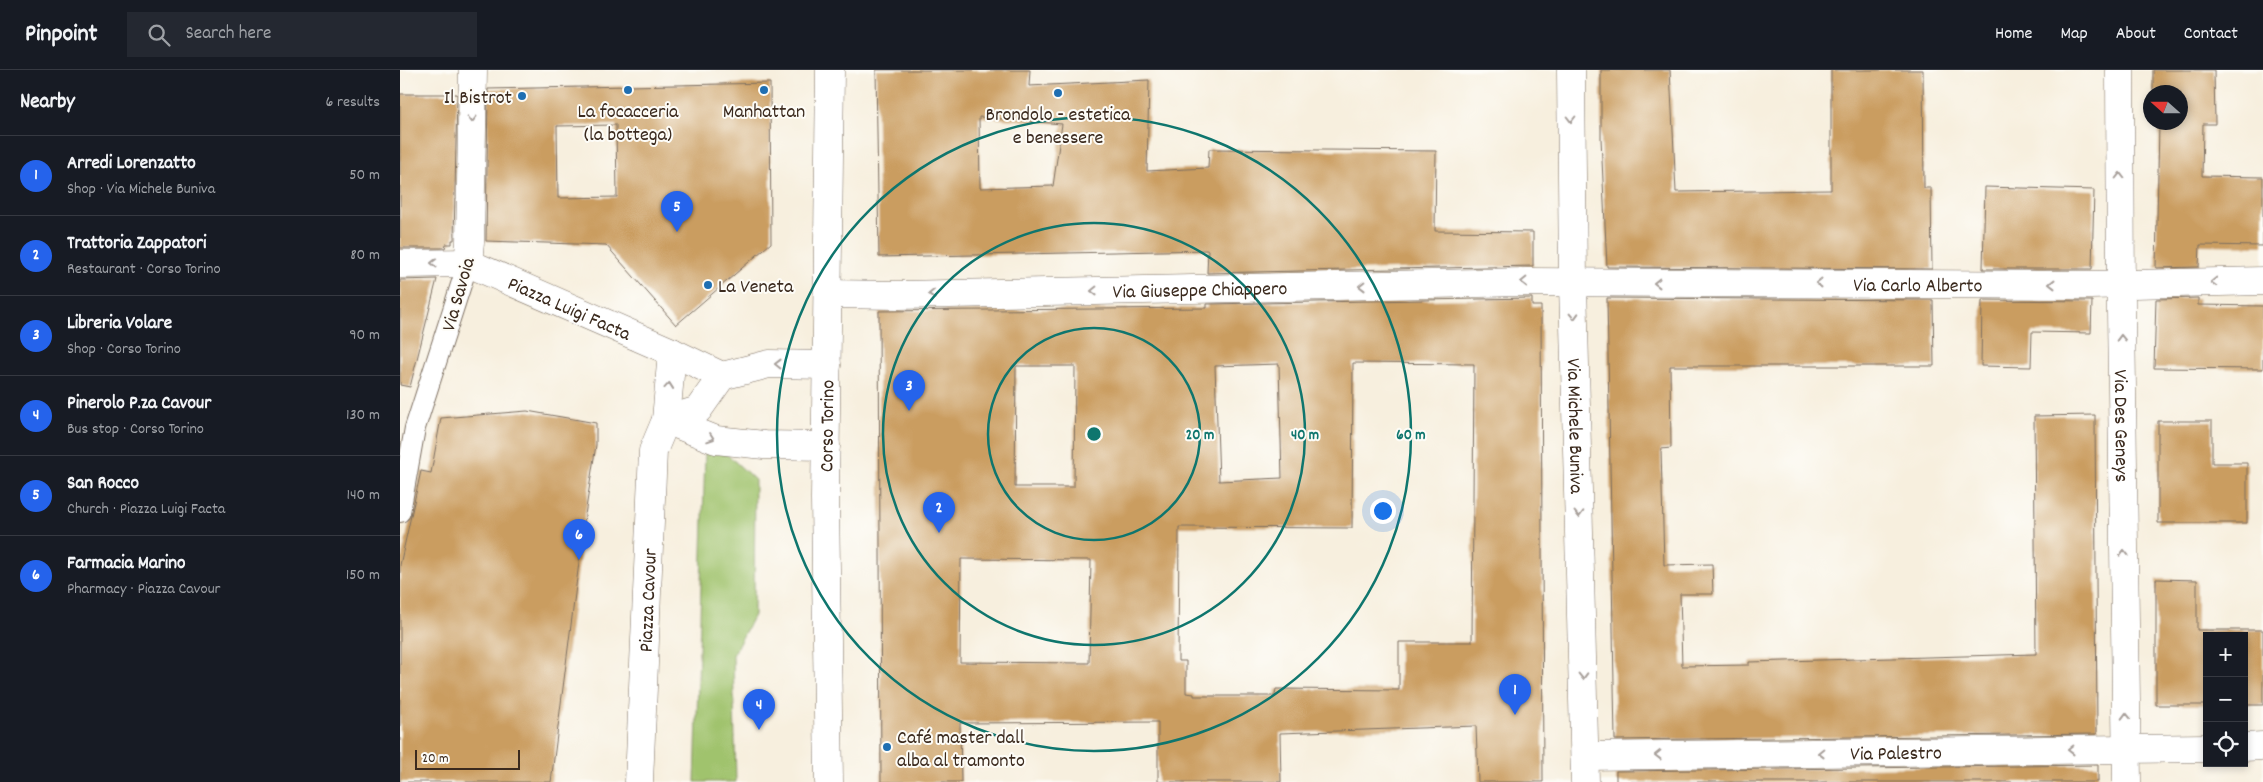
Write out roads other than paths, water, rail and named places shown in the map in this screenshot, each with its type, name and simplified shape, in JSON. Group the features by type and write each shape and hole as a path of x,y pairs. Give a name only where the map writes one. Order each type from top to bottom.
{"street":[{"name":"Via Savoia","path":"400,512 408,428 468,263 473,70"},
{"name":"Corso Torino","path":"829,782 826,446 830,70"},
{"name":"Via Michele Buniva","path":"1571,70 1573,282 1585,769"},
{"name":"Via Des Geneys","path":"2120,70 2120,284 2127,782"},
{"path":"400,264 468,263"},
{"name":"Piazza Luigi Facta","path":"468,263 672,352 722,376"},
{"name":"Via Carlo Alberto","path":"1573,282 2120,284 2263,281"},
{"name":"Via Giuseppe Chiappero","path":"828,294 899,295 1573,282"},
{"path":"666,420 672,352"},
{"path":"666,420 698,410 722,376 769,364 827,365"},
{"path":"666,420 716,440 764,445 826,446"},
{"name":"Piazza Cavour","path":"639,782 654,451 666,420"},
{"path":"2248,747 2263,746"},
{"name":"Via Palestro","path":"1585,769 2127,749 2203,748"}],"place":[{"name":"La focacceria (la bottega)","path":"628,90"},
{"name":"Manhattan","path":"764,90"},
{"name":"Brondolo - estetica e benessere","path":"1058,93"},
{"name":"Il Bistrot","path":"522,96"},
{"name":"San Rocco","path":"677,232"},
{"name":"La Veneta","path":"708,285"},
{"name":"Libreria Volare","path":"909,411"},
{"name":"Trattoria Zappatori","path":"939,533"},
{"name":"Farmacia Marino","path":"579,560"},
{"name":"Arredi Lorenzatto","path":"1515,715"},
{"name":"Pinerolo P.za Cavour","path":"759,730"},
{"name":"Café master dall alba al tramonto","path":"887,747"}]}
